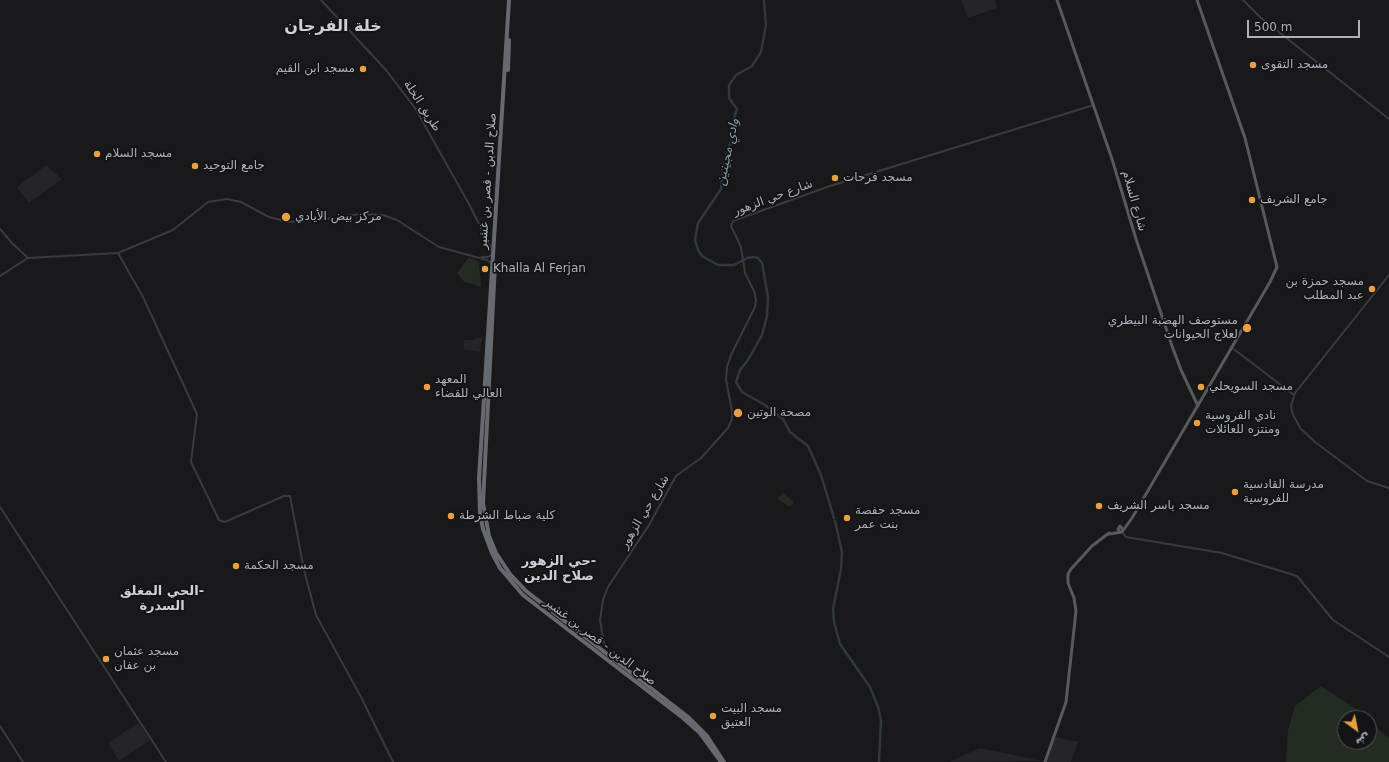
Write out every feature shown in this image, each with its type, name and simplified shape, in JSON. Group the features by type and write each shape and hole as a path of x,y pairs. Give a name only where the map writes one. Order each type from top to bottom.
{"highway":[{"name":"صلاح الدين - قصر بن غشير","path":"510,0 492,265 479,503 483,529 495,558 505,575 523,595 658,696 693,726 721,762"},
{"path":"486,383 510,0"},
{"path":"658,696 698,726 724,762"}],"main road":[{"name":"شارع السلام","path":"1057,0 1094,105 1169,338 1181,370 1198,406"},
{"path":"1045,762 1066,702 1076,611 1076,604 1067,579 1069,572 1100,539 1121,530 1128,523 1270,282 1277,264 1245,138 1197,0"},
{"path":"1063,578 1067,579"}],"street":[{"name":"طريق الخلة","path":"321,0 386,70 415,108 494,253"},
{"path":"1243,0 1261,18 1389,119"},
{"name":"شارع حي الزهور","path":"604,644 600,620 603,600 608,587 653,520 676,476 701,458 728,428 732,419 732,410 726,380 727,367 731,355 755,307 756,300 754,291 745,273 741,247 731,226 733,221 830,186 1094,105"},
{"path":"0,276 28,258 118,252 173,230 206,204 227,199 241,202 269,217 289,222 336,218 359,214 383,215 398,220 439,247 489,261 492,265"},
{"path":"0,229 28,258"},
{"path":"487,238 492,240 494,236"},
{"path":"118,252 144,300 197,416 191,462 218,518 221,522 226,522 284,496 290,496 304,570 316,615 356,686 393,762"},
{"path":"477,257 487,258 494,253"},
{"path":"1389,275 1294,395 1291,405 1292,411 1306,434 1367,481 1389,488"},
{"path":"1231,347 1294,395"},
{"path":"0,507 166,762"},
{"path":"1121,530 1126,537 1222,553 1296,576 1333,620 1389,657"},
{"path":"0,726 23,762"}],"shaded area":[{"path":"961,0 995,0 997,8 968,18"},
{"path":"46,165 62,179 29,203 17,187"},
{"path":"469,257 479,262 481,287 466,282 465,283 457,273"},
{"path":"475,338 482,338 480,352 464,350 464,340 473,340"},
{"path":"783,493 794,502 790,507 777,499"},
{"path":"1321,686 1357,710 1337,710 1337,750 1377,750 1377,728 1389,738 1389,762 1286,762 1288,730 1295,706"},
{"path":"138,723 150,740 119,761 108,743"},
{"path":"1055,737 1078,742 1071,762 1046,762"},
{"path":"980,748 1042,761 949,762"}],"waterway":[{"name":"وادي مجينين","path":"764,0 766,25 761,52 752,66 736,75 729,85 729,98 737,109 731,129 733,133 723,169 721,189 698,223 695,240 698,250 702,256 718,265 734,265 747,258 753,257 758,258 762,263 768,297 767,316 762,335 748,360 740,370 736,382 742,392 765,405 783,419 790,432 808,446 821,475 834,518"},
{"name":"وادي مجينين","path":"835,521 842,552 841,569 833,609 834,622 840,644 870,687 878,707 881,720 879,762"}],"place":[{"name":"مسجد التقوى","path":"1253,65"},
{"name":"مسجد ابن القيم","path":"363,69"},
{"name":"مسجد السلام","path":"97,154"},
{"name":"جامع التوحيد","path":"195,166"},
{"name":"مسجد فرحات","path":"835,178"},
{"name":"جامع الشريف","path":"1252,200"},
{"name":"مركز بيض الأيادي","path":"286,217"},
{"name":"Khalla Al Ferjan","path":"485,269"},
{"name":"مسجد حمزة بن عبد المطلب","path":"1372,289"},
{"name":"مستوصف الهضبة البيطري لعلاج الحيوانات","path":"1247,328"},
{"name":"المعهد العالي للقضاء","path":"427,387"},
{"name":"مسجد السويحلي","path":"1201,387"},
{"name":"مصحة الوتين","path":"738,413"},
{"name":"نادي الفروسية ومنتزه للعائلات","path":"1197,423"},
{"name":"مدرسة القادسية للفروسية","path":"1235,492"},
{"name":"مسجد ياسر الشريف","path":"1099,506"},
{"name":"كلية ضباط الشرطة","path":"451,516"},
{"name":"مسجد حفصة بنت عمر","path":"847,518"},
{"name":"مسجد الحكمة","path":"236,566"},
{"name":"مسجد عثمان بن عفان","path":"106,659"},
{"name":"مسجد البيت العتيق","path":"713,716"}],"district":[{"name":"خلة الفرجان","path":"333,27"},
{"name":"حي الزهور- صلاح الدين","path":"559,570"},
{"name":"الحي المغلق- السدرة","path":"162,600"}]}
